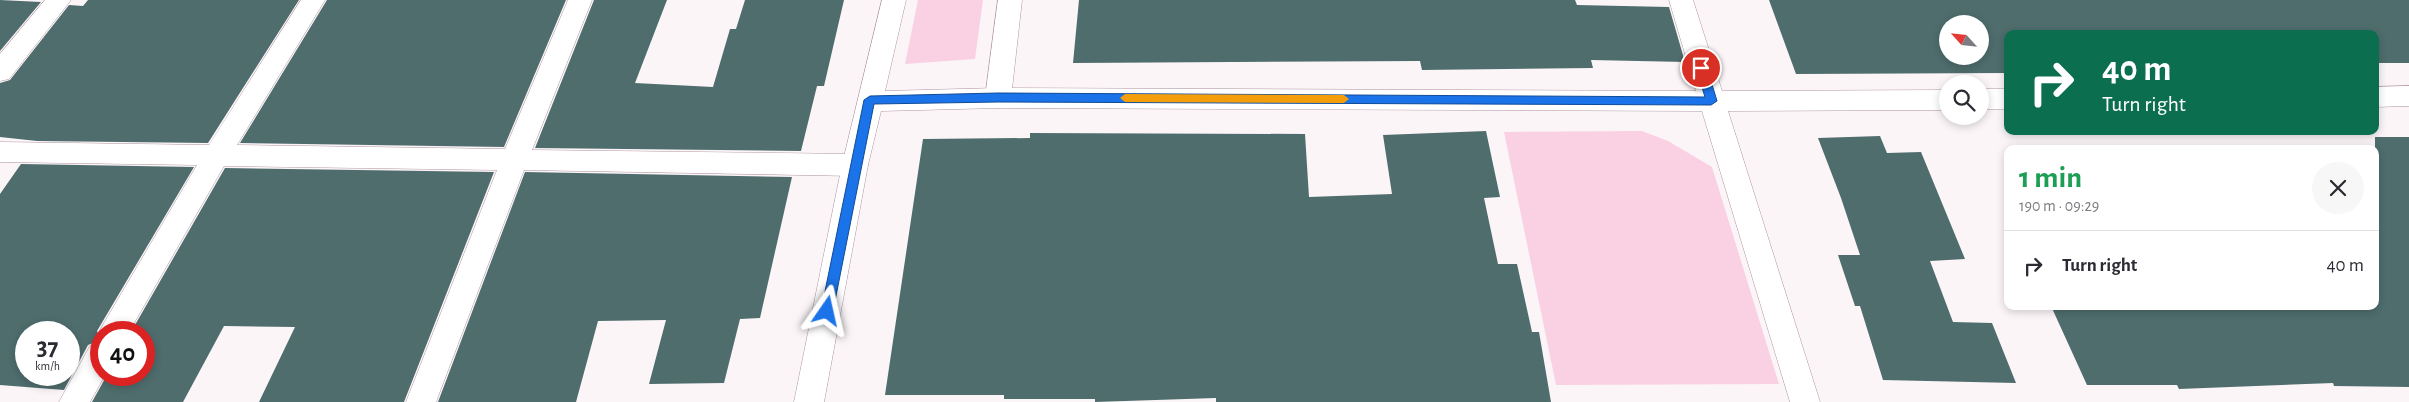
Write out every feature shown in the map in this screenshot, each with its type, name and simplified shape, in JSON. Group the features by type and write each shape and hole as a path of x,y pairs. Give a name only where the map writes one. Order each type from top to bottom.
{"street":[{"path":"0,72 59,0"},
{"path":"120,321 217,155 312,0"},
{"path":"421,402 514,160 580,0"},
{"path":"809,402 855,165 894,0"},
{"path":"998,98 1010,0"},
{"path":"1681,0 1805,402"},
{"path":"2379,96 2409,96"},
{"path":"870,100 998,98 1939,100"},
{"path":"1989,99 2004,99"},
{"path":"0,152 855,165"},
{"path":"74,402 90,374"}],"shaded area":[{"path":"918,0 983,0 975,59 905,64"},
{"path":"1642,131 1668,141 1712,167 1779,384 1556,385 1504,132"}],"building":[{"path":"0,0 41,2 0,51"},
{"path":"88,0 299,0 208,143 37,141 0,137 0,83 10,80 69,5 83,6"},
{"path":"327,0 566,0 504,147 240,143"},
{"path":"594,0 667,0 635,83 713,87 730,29 736,29 745,0 844,0 824,86 817,86 801,151 535,148"},
{"path":"1079,0 1575,0 1577,5 1669,7 1685,62 1591,60 1593,68 1422,70 1420,61 1073,63"},
{"path":"1769,0 2409,0 2409,63 2379,63 2379,30 2004,30 2004,73 1796,74"},
{"path":"1486,131 1500,197 1484,198 1498,264 1517,264 1532,332 1539,332 1551,402 1216,402 1216,398 1095,402 1095,399 1004,399 1004,395 885,395 923,139 1030,138 1030,133 1305,134 1309,197 1392,194 1383,135"},
{"path":"1880,136 1887,153 1921,152 1965,259 1930,261 1953,322 1992,323 2016,383 1883,380 1860,306 1855,306 1838,255 1860,255 1818,138"},
{"path":"2375,137 2409,137 2409,387 2334,386 2333,383 2179,389 2177,385 2087,385 2053,310 2379,310 2379,145 2375,145"},
{"path":"21,164 194,167 103,321 90,321 90,344 80,360 80,321 15,321 15,386 66,386 64,390 0,385 0,194"},
{"path":"225,168 494,172 404,402 259,402 295,327 224,326 183,402 92,402 101,386 155,386 155,321 137,321"},
{"path":"525,172 792,177 760,318 740,319 724,383 649,384 666,320 598,321 576,402 438,402"}],"slow traffic":[{"path":"1125,98 1344,99"}],"route":[{"path":"827,311 855,165 870,100 998,98 1711,101 1701,68"}]}
